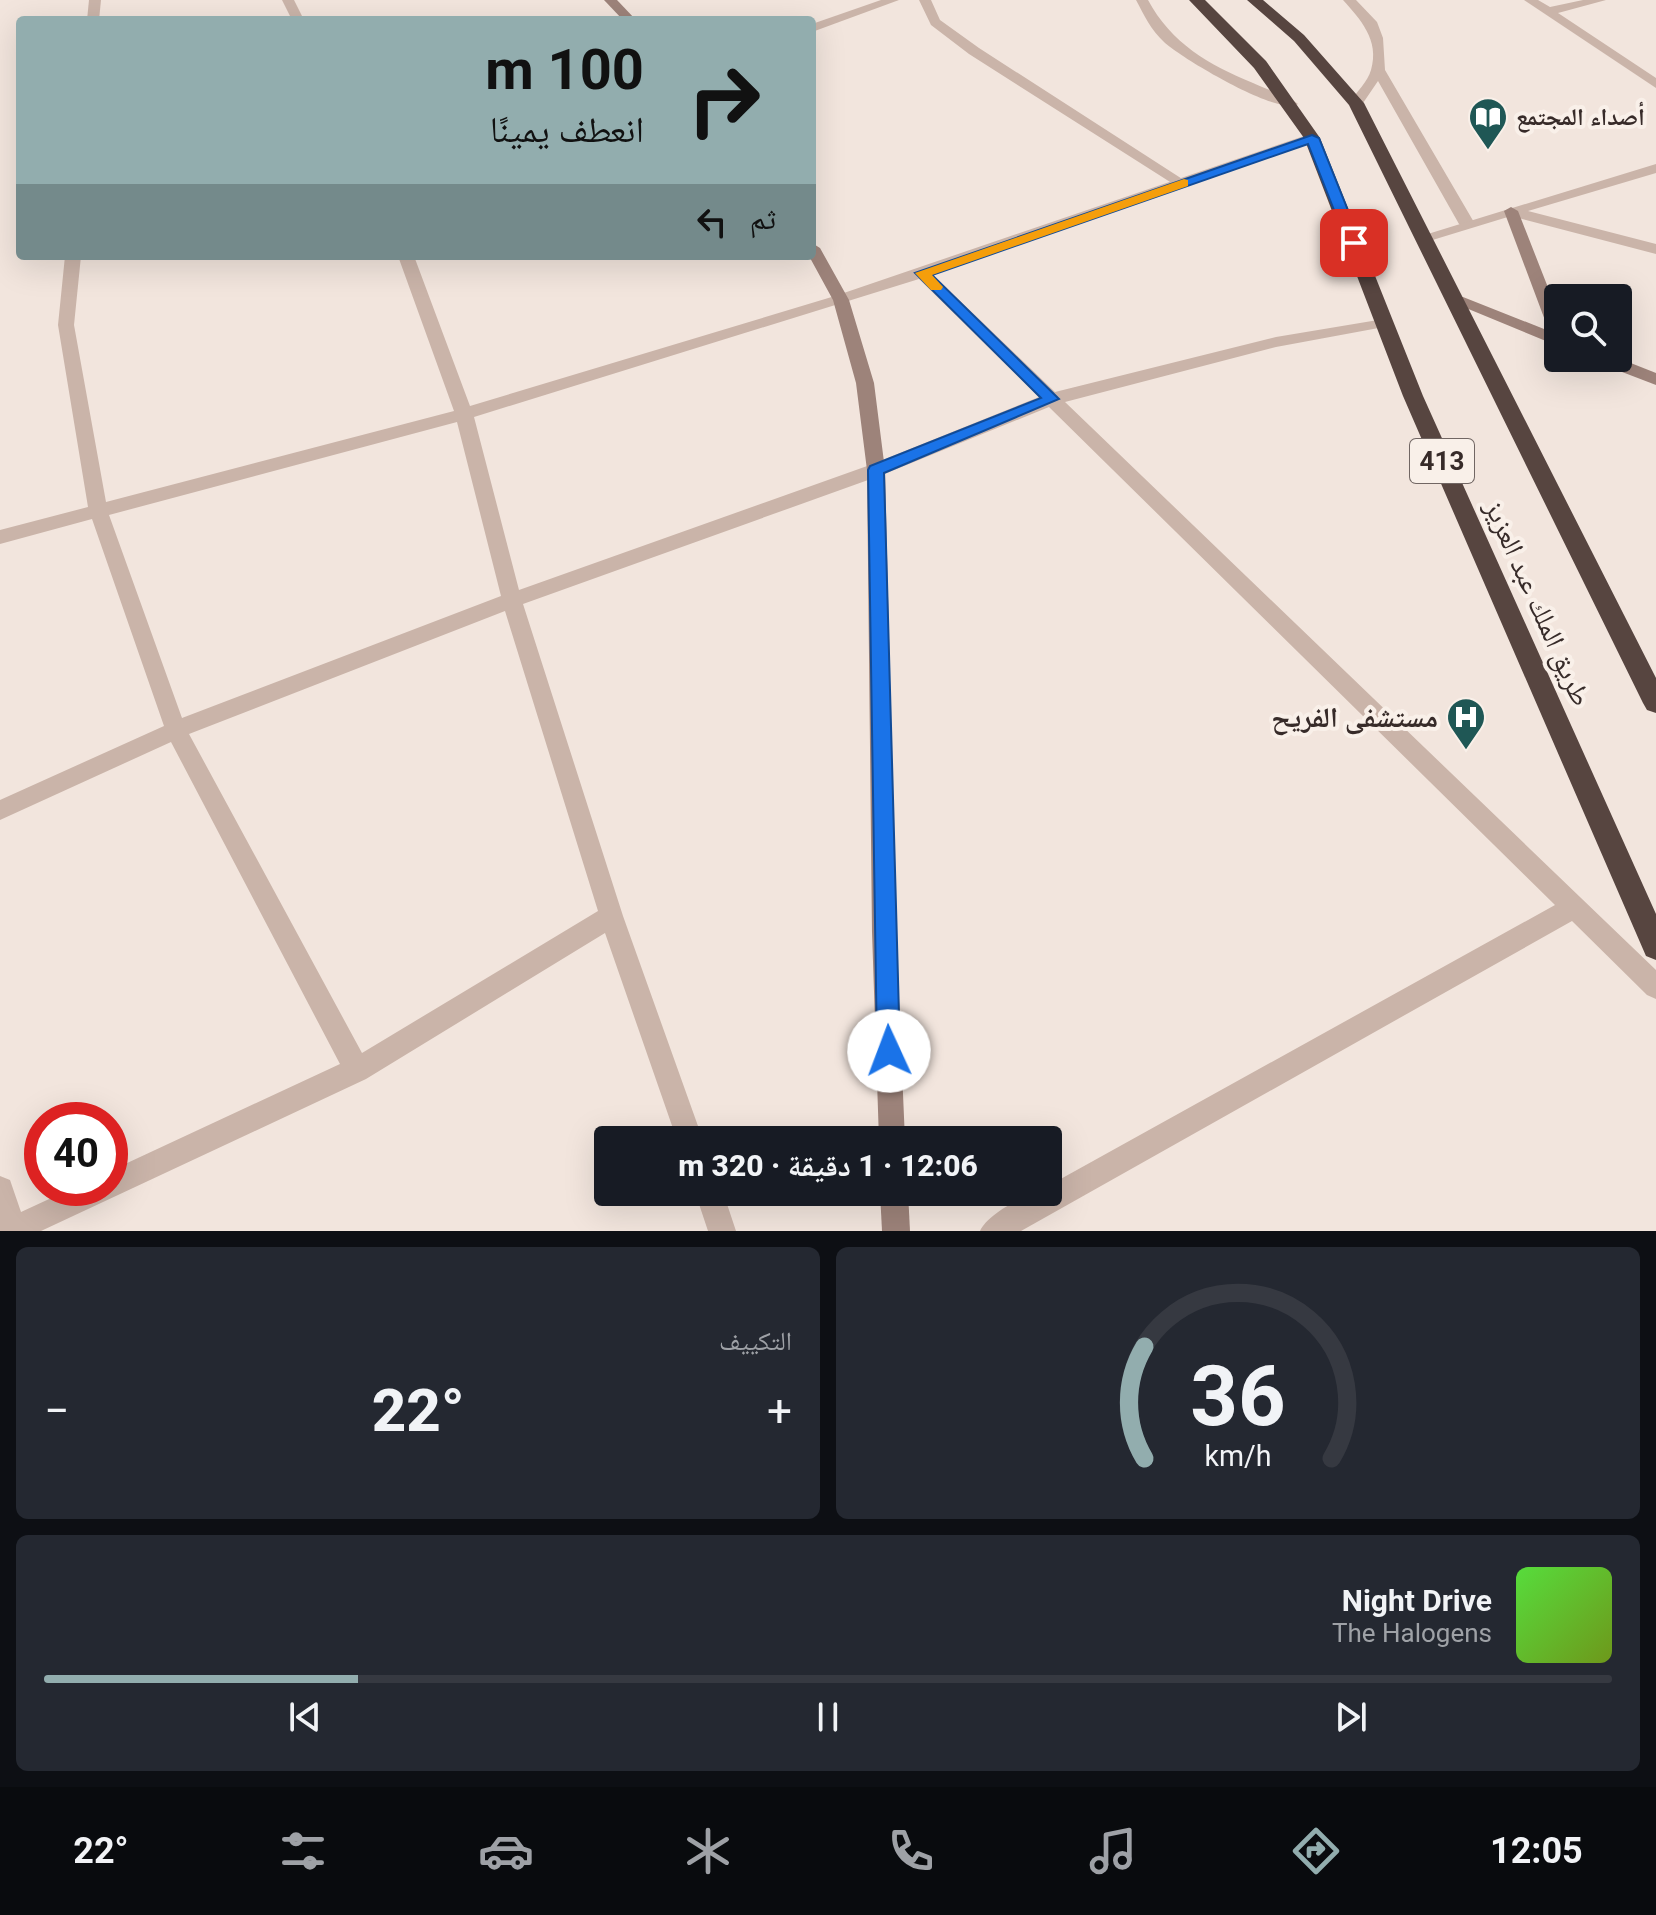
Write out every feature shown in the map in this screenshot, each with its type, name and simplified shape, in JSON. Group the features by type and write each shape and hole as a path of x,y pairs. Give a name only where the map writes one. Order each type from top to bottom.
{"highway":[{"name":"طريق الملك عبد العزيز","path":"1196,0 1215,15 1291,104 1312,138 1384,322 1656,946"},
{"name":"طريق الملك عبد العزيز","path":"1254,0 1299,38 1356,103 1426,237 1656,703"}],"street":[{"path":"610,0 626,16"},
{"path":"816,27 893,0"},
{"path":"925,0 935,22 974,51 1183,184"},
{"path":"1142,0 1157,27 1183,51 1230,78 1291,104"},
{"path":"1349,0 1371,18 1378,46 1378,70 1467,224"},
{"path":"1530,0 1656,84"},
{"path":"1546,12 1600,0"},
{"path":"1356,103 1378,70"},
{"path":"0,537 464,414 841,300 1312,138"},
{"path":"1426,237 1656,168"},
{"path":"1511,211 1656,249"},
{"path":"1511,211 1544,297"},
{"path":"816,255 841,300 865,383 876,470 884,932 891,1126"},
{"path":"73,260 66,325 98,510 176,730 357,1070"},
{"path":"407,260 464,414 512,600 611,916 685,1126"},
{"path":"922,273 1656,987"},
{"path":"1457,301 1544,335"},
{"path":"0,810 176,730 512,600 876,470 1052,399 1276,342 1384,322"},
{"path":"1632,370 1656,379"},
{"path":"994,1231 1574,907"},
{"path":"128,1177 357,1070 611,916"},
{"path":"0,1190 12,1231 65,1206"},
{"path":"714,1206 722,1231"},
{"path":"895,1206 896,1231"}],"slow traffic":[{"path":"936,287 922,273 1184,183"}],"place":[{"name":"أصداء المجتمع","path":"1488,151"},
{"name":"مستشفى الفريح","path":"1466,751"}],"route":[{"path":"889,1051 876,470 1052,399 922,273 1312,138 1354,243"}]}
